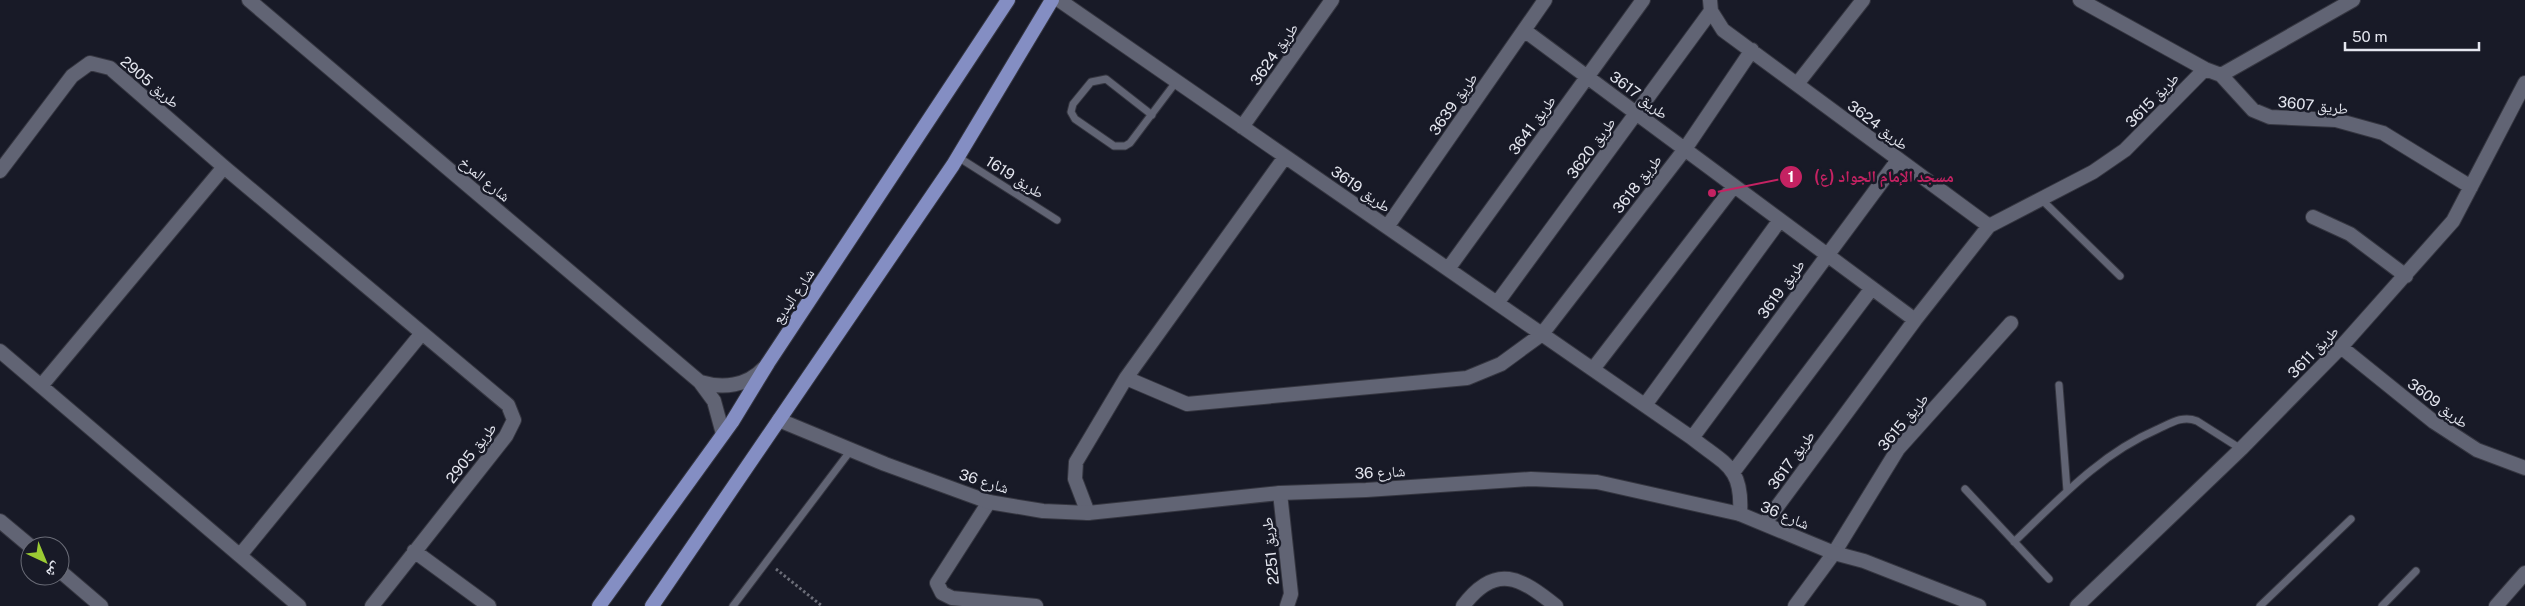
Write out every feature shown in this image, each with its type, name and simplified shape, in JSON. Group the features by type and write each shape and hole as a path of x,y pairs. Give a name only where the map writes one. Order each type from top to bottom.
{"main road":[{"name":"شارع البديع","path":"599,606 723,434 1008,0"},
{"path":"652,606 958,157 1052,0"}],"street":[{"name":"شارع المرخ","path":"248,0 700,382 714,401 723,434"},
{"name":"طريق 3619","path":"1059,0 1645,405 1734,471"},
{"name":"طريق 3624","path":"1242,127 1332,0"},
{"name":"طريق 3641","path":"1448,269 1643,0"},
{"path":"1797,84 1863,0"},
{"name":"طريق 3607","path":"2080,0 2205,69 2220,75 2253,110 2270,117 2336,120 2383,133 2472,187"},
{"path":"2220,75 2353,0"},
{"name":"طريق 3639","path":"1387,227 1524,30 1539,2"},
{"name":"طريق 3624","path":"1711,6 1722,30 1752,50 1989,226"},
{"name":"طريق 3620","path":"1497,303 1636,113 1711,6"},
{"name":"طريق 3617","path":"1524,30 1915,320"},
{"name":"طريق 3618","path":"1126,378 1187,404 1467,378 1501,364 1542,334 1685,149 1752,50"},
{"name":"طريق 2905","path":"0,171 72,76 90,63 110,68 224,167 508,405 514,420 506,436 372,606"},
{"name":"طريق 3615","path":"1989,226 2093,172 2125,150 2205,69"},
{"name":"طريق 3611","path":"2077,606 2241,449 2342,347 2406,276 2453,221 2525,83"},
{"path":"1088,513 1075,479 1076,462 1126,378 1285,157"},
{"name":"طريق 3619","path":"1692,438 1826,254 1898,160"},
{"path":"41,386 224,167"},
{"path":"1592,369 1734,186"},
{"path":"2313,218 2350,234 2406,276"},
{"path":"1645,405 1780,220"},
{"name":"طريق 3617","path":"1765,523 1915,320 1989,226"},
{"path":"1740,514 1742,492 1734,471 1872,288"},
{"name":"طريق 3615","path":"1795,606 1834,553 1898,449 2011,323"},
{"path":"241,554 422,333"},
{"name":"طريق 3609","path":"2342,347 2434,422 2477,450 2525,468"},
{"path":"0,351 241,554 299,606"},
{"path":"700,382 722,386 738,384 752,377 768,363"},
{"name":"شارع 36","path":"779,420 851,450 988,502 1043,511 1088,513 1280,493 1366,490 1540,479 1597,482 1740,514 1834,553 1864,561 1979,606"},
{"name":"طريق 2251","path":"1280,493 1291,594 1287,606"},
{"path":"988,502 937,583 942,593 952,598 1036,606"},
{"path":"0,521 20,538"},
{"path":"414,551 488,606"},
{"path":"2496,606 2525,573"},
{"path":"1463,606 1481,586 1506,578 1531,586 1556,606"},
{"path":"70,580 101,606"}],"lane":[{"path":"1152,115 1106,80 1092,82 1073,104 1071,112 1075,118 1114,146 1130,143 1152,115 1176,82"},
{"name":"طريق 1619","path":"958,157 1057,220"},
{"path":"2042,199 2120,276"},
{"path":"2059,386 2067,491"},
{"path":"2014,542 2067,491 2108,456 2130,442 2178,420 2192,419 2198,421 2241,449"},
{"path":"732,606 851,450"},
{"path":"1964,489 2049,579"},
{"path":"2260,606 2351,519"},
{"path":"2382,606 2416,571"}],"path":[{"path":"766,561 822,606"}],"place":[{"name":"مسجد الإمام الجواد (ع)","path":"1712,193"}]}
